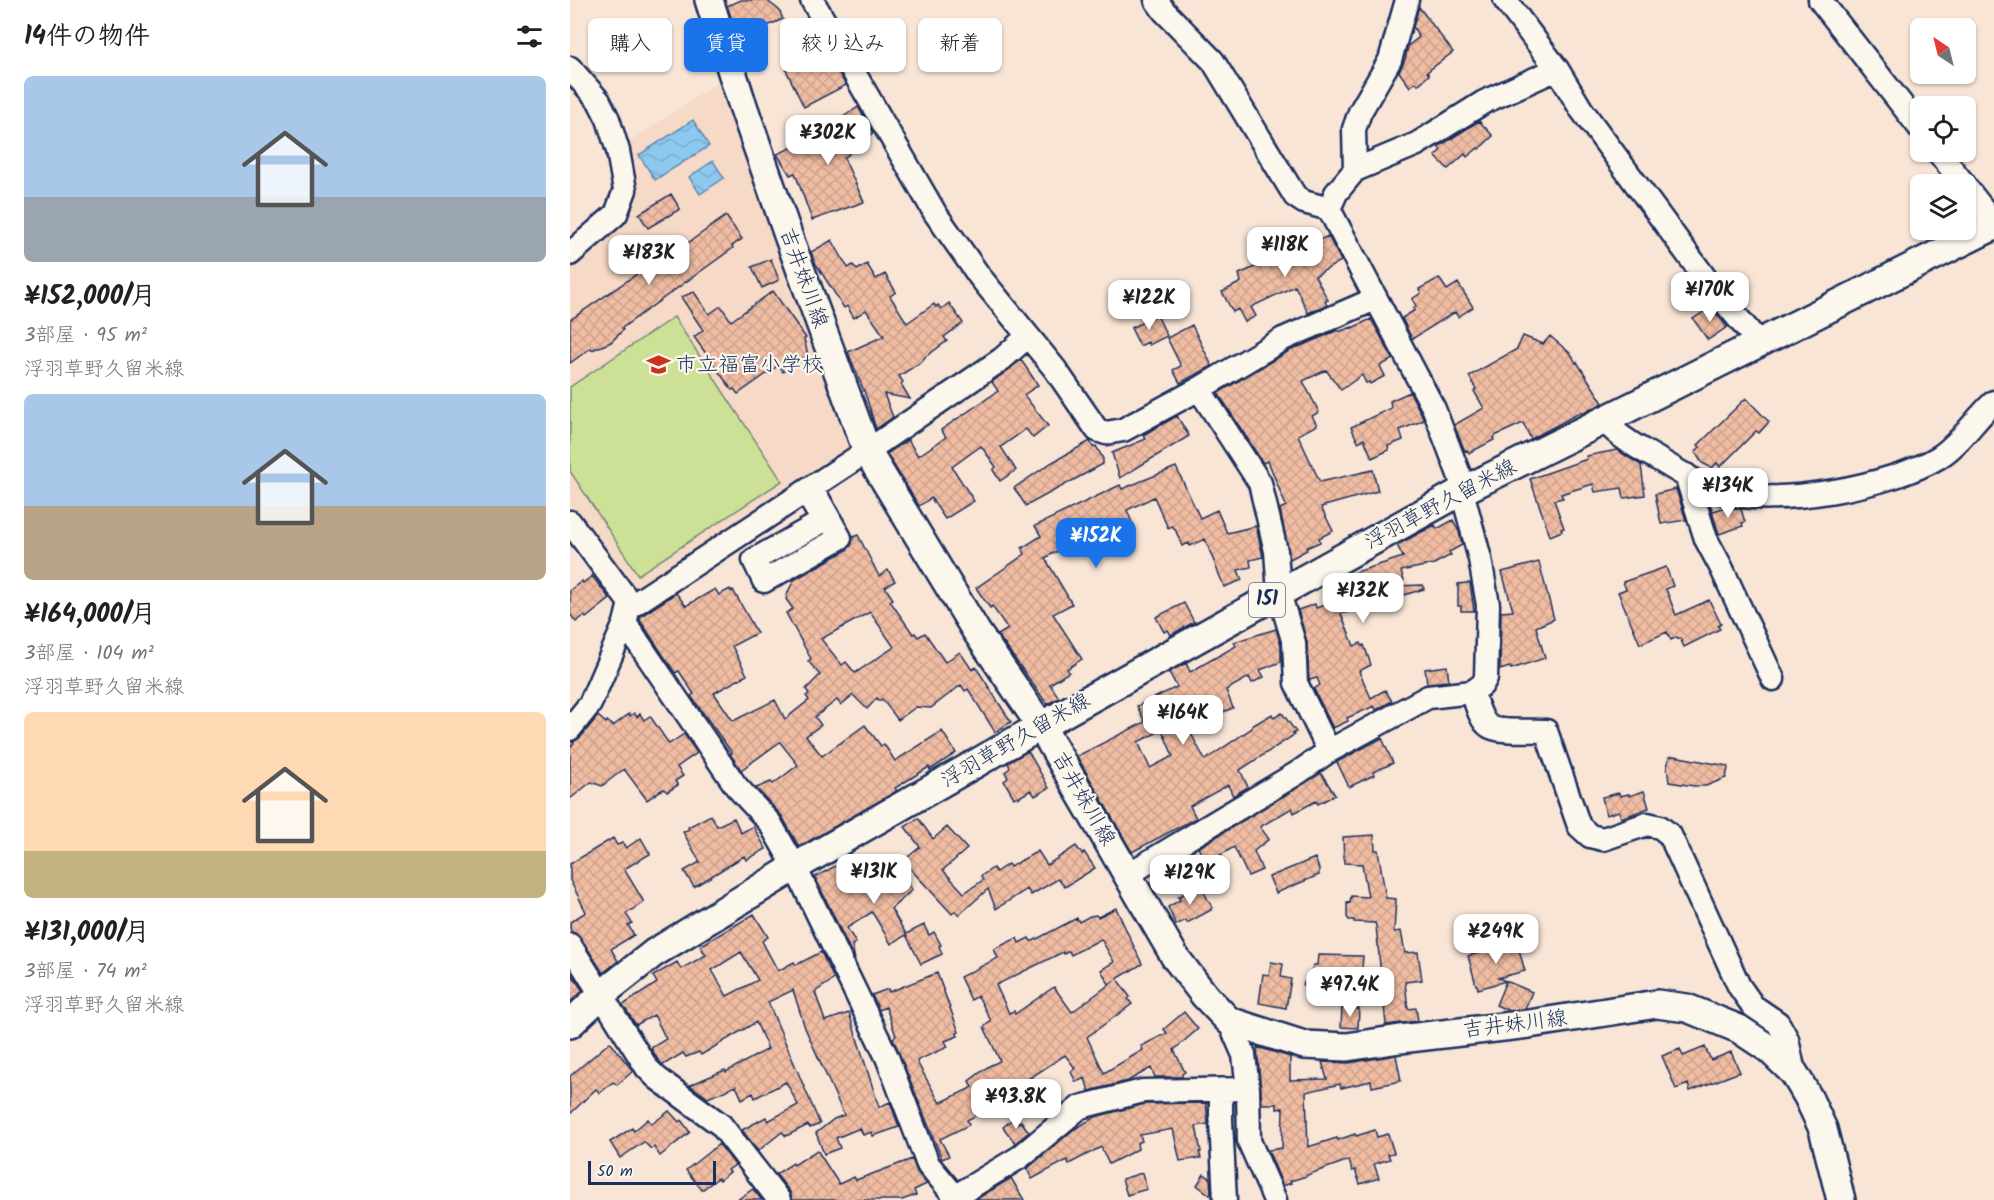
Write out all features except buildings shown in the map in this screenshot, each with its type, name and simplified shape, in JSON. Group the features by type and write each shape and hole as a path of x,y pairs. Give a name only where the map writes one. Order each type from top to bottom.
{"main road":[{"name":"吉井妹川線","path":"709,0 785,227 867,451 976,631 1041,726 1176,957 1205,996 1229,1021 1304,1045 1347,1047 1528,1024 1657,1004 1687,1008 1739,1029 1769,1048 1794,1073 1823,1129 1841,1200"},
{"name":"浮羽草野久留米線","path":"570,1024 602,994 654,953 795,867 1041,726 1462,491 1994,225"}],"street":[{"path":"812,0 935,213 980,277 1055,369 1097,430 1106,433 1123,430 1199,389 1283,339 1374,299"},
{"path":"1127,875 1299,772 1329,751 1428,697 1472,692 1482,685 1486,678 1488,605 1480,559 1462,491 1461,477 1434,409 1374,299 1329,209 1304,202 1295,196 1213,61 1156,0"},
{"path":"1355,170 1354,129 1360,112 1390,60 1407,0"},
{"path":"1505,0 1557,69 1581,109 1711,286 1759,343"},
{"path":"1820,0 1910,115"},
{"path":"570,68 604,110 618,151 625,190 616,214 570,254"},
{"path":"1329,209 1336,193 1355,170 1418,144 1484,102 1557,69"},
{"path":"1946,162 1955,174"},
{"path":"1976,201 1994,225"},
{"path":"627,615 1002,359 1028,336"},
{"path":"1199,389 1260,483 1275,551 1279,593 1294,643 1296,683 1329,751"},
{"path":"1604,421 1624,439 1686,476 1720,491 1742,496 1776,497 1853,489 1892,477 1938,458 1994,402"},
{"path":"1686,476 1706,538 1773,679"},
{"path":"570,522 630,603 590,704 570,729"},
{"path":"627,615 730,778 770,823 795,867 887,1057 928,1164 957,1198 1020,1157 1080,1107 1143,1091 1248,1089"},
{"path":"1472,692 1489,726 1498,729 1546,730 1579,826 1590,836 1603,839 1647,824 1659,827 1670,835 1739,986 1754,1006 1778,1023 1787,1039 1794,1073"},
{"path":"570,945 647,1068 657,1078 721,1125 779,1200"},
{"path":"1229,1021 1244,1055 1248,1089 1249,1141 1275,1200"},
{"path":"1221,1090 1225,1200"}],"shaded area":[{"path":"722,80 855,452 644,589 629,588 570,507 570,267 616,231 630,184 622,147"}],"green space":[{"path":"674,317 782,481 638,575 570,471 570,387"}],"water":[{"path":"693,120 709,146 655,180 639,155"},
{"path":"713,161 724,178 700,194 689,177"}],"place":[{"name":"市立福富小学校","path":"658,365"}]}
